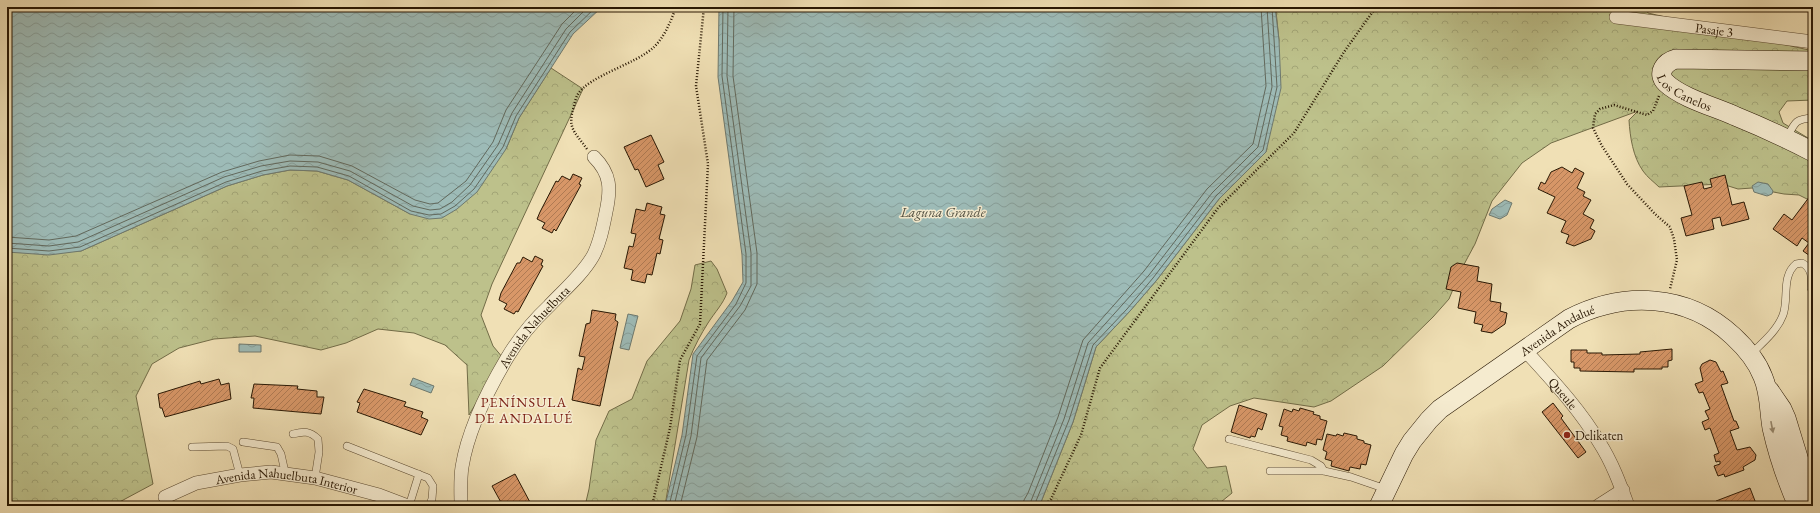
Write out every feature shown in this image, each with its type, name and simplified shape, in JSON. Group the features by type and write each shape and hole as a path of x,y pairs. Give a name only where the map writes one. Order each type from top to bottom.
{"street":[{"name":"Pasaje 3","path":"1616,17 1813,42"},
{"name":"Los Canelos","path":"1813,61 1671,60 1664,65 1662,73 1664,81 1672,88 1786,138 1813,152"},
{"name":"Avenida Nahuelbuta","path":"461,506 462,474 465,454 472,432 492,386 508,356 528,327 575,280 593,256 603,230 609,199 608,178 602,166 594,157"},
{"name":"Avenida Andalué","path":"1379,506 1386,489 1412,441 1440,409 1569,319 1591,308 1606,304 1637,300 1667,302 1692,310 1715,322 1728,331 1750,355 1786,418 1809,484 1813,506"},
{"name":"Queule","path":"1524,349 1566,396 1590,426 1609,459 1623,490 1628,506"},
{"name":"Avenida Andalué","path":"1768,388 1770,414 1775,440 1798,506"},
{"name":"Avenida Nahuelbuta Interior","path":"165,498 196,483 240,475 285,472 367,491 408,506"},
{"path":"1598,506 1623,490"}],"lane":[{"path":"1786,138 1798,120 1813,118"},
{"path":"1750,355 1781,321 1786,306 1789,273 1796,264 1802,263 1807,267 1811,275 1811,288"},
{"path":"293,434 303,432 312,433 318,440 319,452 315,478"},
{"path":"1229,439 1311,460 1321,466 1324,471"},
{"path":"243,442 277,447 281,454 285,472"},
{"path":"192,447 227,446 233,449 240,475"},
{"path":"348,446 428,478 433,486 432,499 429,506"},
{"path":"1270,471 1324,471 1351,477 1386,489"},
{"path":"408,506 419,474"}],"path":[{"path":"594,157 572,128 570,119 578,94 588,84 637,58 654,47 670,25 676,7"},
{"path":"652,506 670,428 680,360 700,324 708,164 696,86 704,7"},
{"path":"1044,506 1051,498 1081,435 1100,368 1218,208 1294,132 1344,52 1376,7"},
{"path":"1664,81 1653,111 1647,115 1614,105 1600,109 1595,114 1593,128 1602,146 1627,184 1655,214 1670,227 1678,260 1667,302"}],"green space":[{"path":"1286,7 1645,7 1648,13 1813,51 1813,100 1787,101 1779,112 1783,123 1813,141 1813,202 1799,195 1784,194 1752,188 1738,189 1722,184 1659,187 1643,171 1634,153 1629,120 1638,111 1551,143 1522,163 1492,201 1475,244 1461,270 1449,299 1433,317 1383,366 1331,401 1314,407 1254,398 1230,406 1202,425 1193,449 1207,468 1226,466 1232,493 1216,506 1036,506 1041,502 1073,422 1096,347 1156,281 1219,199 1266,152 1279,40 1276,11"},
{"path":"551,68 583,89 492,284 481,315 493,346 503,358 469,415 467,365 445,345 414,333 378,329 346,343 321,350 255,336 214,339 179,348 152,364 136,396 153,484 112,506 7,506 7,252 81,251 227,186 263,175 290,170 317,171 348,180 410,214 506,149 519,118"},
{"path":"711,261 717,269 727,293 695,345 689,360 665,506 585,506 596,440 609,411 632,399 647,361 680,321 691,289 695,265"}],"water":[{"path":"7,7 602,7 573,34 519,118 506,149 477,192 457,209 442,218 429,219 410,214 348,180 317,171 290,170 263,175 227,186 81,251 49,255 7,252"},
{"name":"Laguna Grande","path":"719,7 1275,7 1279,40 1281,88 1266,152 1219,199 1156,281 1096,347 1073,422 1041,502 1036,506 665,506 682,435 693,354 732,301 743,282 742,255 718,77"},
{"path":"1758,182 1768,184 1773,191 1772,194 1767,196 1754,192 1752,186"},
{"path":"1505,200 1512,203 1507,215 1500,219 1489,215 1492,209"},
{"path":"628,314 638,316 629,350 620,348"},
{"path":"239,344 261,345 261,352 239,352"},
{"path":"413,378 434,386 431,393 410,385"}],"building":[{"path":"651,135 664,162 658,165 664,179 646,187 638,169 635,170 624,147"},
{"path":"1562,167 1572,173 1575,168 1584,173 1577,188 1585,192 1583,196 1591,200 1583,214 1594,220 1590,228 1595,231 1591,239 1574,246 1566,243 1569,235 1561,232 1566,221 1547,213 1555,197 1538,189 1541,182 1545,184 1551,172"},
{"path":"573,174 582,178 579,184 581,185 556,231 554,229 552,233 542,228 545,223 537,219 556,181 558,182 562,176 570,180"},
{"path":"1725,175 1732,205 1744,202 1749,219 1722,226 1720,217 1712,219 1714,229 1686,236 1681,218 1692,215 1684,186 1702,182 1704,189 1712,187 1710,179"},
{"path":"1810,196 1813,199 1813,258 1803,251 1809,243 1802,238 1797,246 1773,229 1784,214 1792,220"},
{"path":"647,203 662,207 660,214 665,215 659,239 663,240 660,254 657,253 652,275 647,274 645,283 631,280 633,270 624,268 629,246 633,247 636,234 631,233 636,209 645,211"},
{"path":"535,256 543,260 541,265 543,266 518,312 516,311 514,314 504,309 507,304 499,300 501,293 517,263 520,263 523,257 532,262"},
{"path":"1457,263 1479,267 1477,281 1492,284 1490,301 1501,303 1500,311 1507,313 1505,324 1492,333 1481,331 1483,325 1474,323 1476,312 1458,308 1461,292 1446,289 1451,267"},
{"path":"592,310 616,314 615,320 618,322 600,406 572,400 578,368 582,370 585,357 579,356 586,324 590,323"},
{"path":"1672,349 1672,360 1668,361 1668,367 1662,367 1662,369 1634,369 1634,372 1580,371 1580,368 1574,368 1574,362 1571,362 1571,350 1587,350 1587,353 1602,353 1602,355 1640,354 1640,352"},
{"path":"1710,360 1716,362 1721,372 1723,371 1728,383 1721,385 1734,421 1736,421 1739,428 1730,431 1737,450 1750,447 1756,455 1755,460 1743,467 1744,470 1725,477 1724,474 1718,476 1714,466 1720,464 1720,461 1716,462 1714,455 1719,453 1710,428 1705,430 1702,422 1709,419 1705,411 1710,409 1703,392 1699,393 1695,384 1703,381 1700,368 1702,364"},
{"path":"219,379 221,385 229,383 231,399 165,417 162,408 160,408 158,394 200,381 201,384"},
{"path":"254,384 298,386 297,389 317,391 317,397 324,397 321,414 253,408 254,398 251,398"},
{"path":"364,389 406,402 404,406 423,412 421,417 428,420 421,435 357,412 360,403 357,402"},
{"name":"Delikaten","path":"1553,403 1563,416 1561,418 1586,452 1578,458 1542,412"},
{"path":"1239,405 1267,414 1262,430 1258,428 1255,437 1251,436 1250,438 1231,432"},
{"path":"1300,408 1314,412 1313,414 1320,416 1320,419 1327,421 1322,440 1317,439 1316,445 1307,442 1306,446 1287,441 1288,437 1281,435 1283,427 1279,426 1284,409 1292,412 1293,409 1299,411"},
{"path":"1344,433 1357,436 1357,439 1371,445 1366,465 1361,464 1360,469 1350,467 1349,471 1331,466 1332,461 1325,459 1327,452 1323,450 1327,434 1336,436 1337,434 1343,436"},
{"path":"515,474 532,506 503,506 492,486"},
{"path":"1750,488 1757,506 1718,506 1716,501"}],"place":[{"name":"Delikaten","path":"1567,435"}],"district":[{"name":"PENÍNSULA DE ANDALUÉ","path":"524,410"}]}
